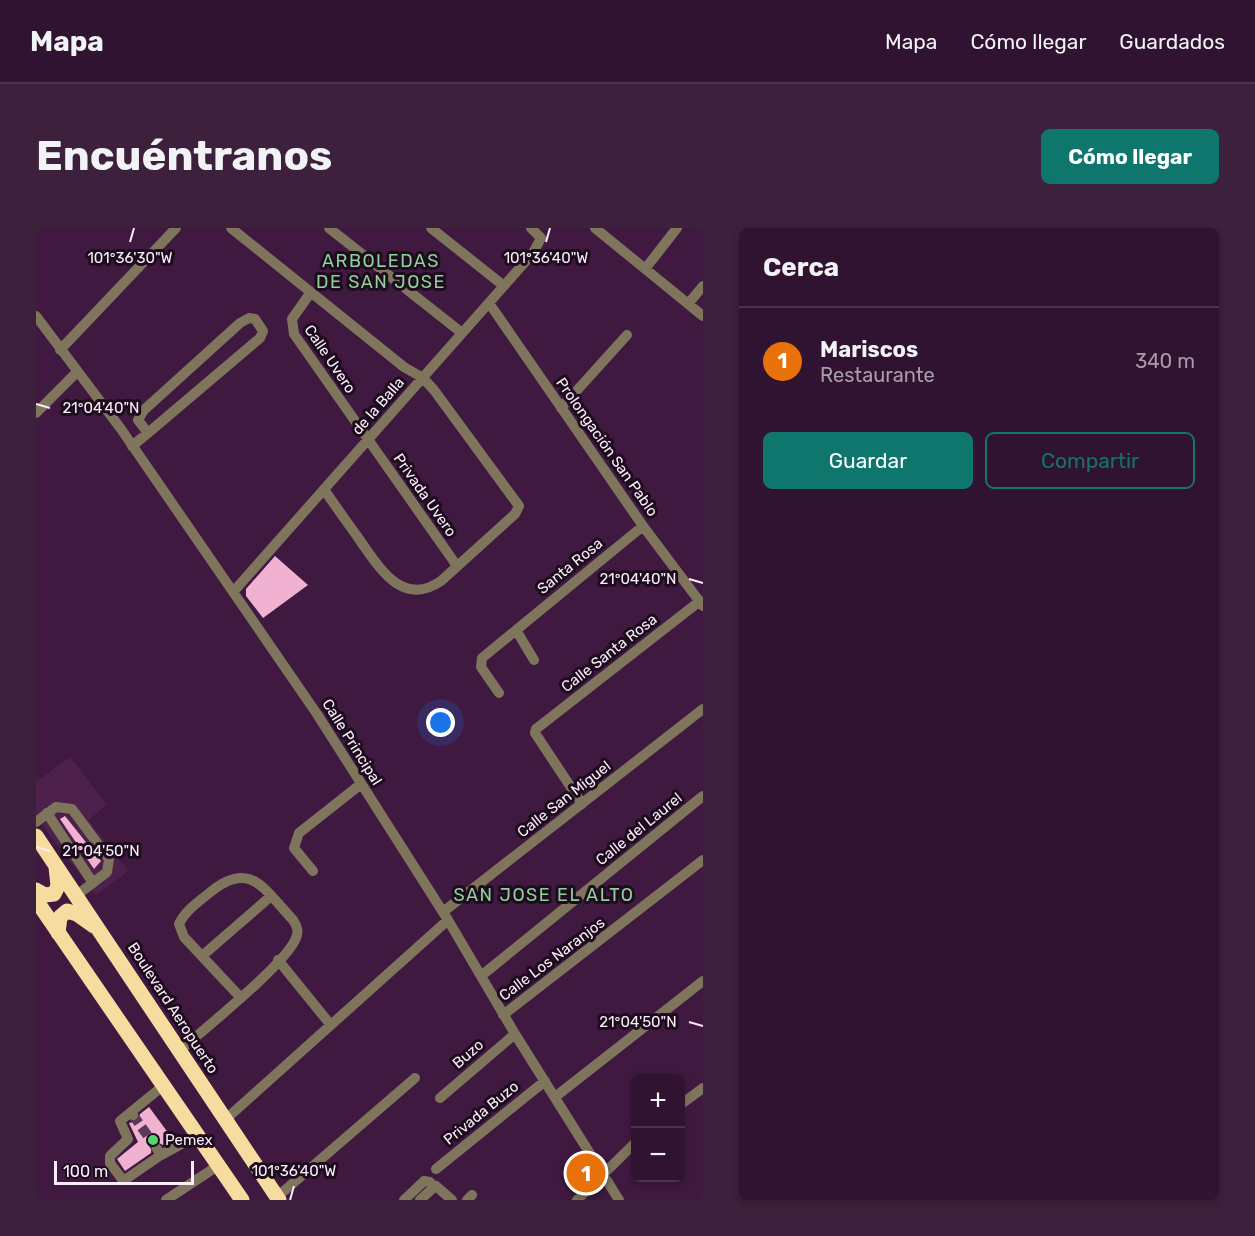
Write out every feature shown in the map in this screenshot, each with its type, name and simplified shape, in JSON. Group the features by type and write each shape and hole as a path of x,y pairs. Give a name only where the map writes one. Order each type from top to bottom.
{"highway":[{"name":"Boulevard Aeropuerto","path":"36,836 101,931 178,1052 278,1198"},
{"path":"36,890 50,896 57,890 54,861"},
{"path":"36,900 219,1165 237,1197"},
{"path":"58,933 59,920 67,911 77,914 101,931"}],"street":[{"path":"60,350 176,228"},
{"path":"231,228 404,367 423,378 519,506 515,514 432,587 412,590 398,585 384,574 324,489"},
{"path":"329,228 462,333"},
{"path":"431,228 504,286"},
{"name":"de la Balla","path":"234,591 533,253 541,238 531,228"},
{"path":"645,269 677,228"},
{"path":"598,229 703,316"},
{"path":"688,304 703,286"},
{"name":"Calle Uvero","path":"311,292 292,319 291,329 368,441"},
{"name":"Prolongación San Pablo","path":"489,303 643,526 701,604"},
{"name":"Calle Principal","path":"36,316 132,446 234,591 446,916 503,1015 619,1200"},
{"path":"132,446 148,433 260,338 263,331 258,322 249,318 240,323 144,410 138,420 148,433"},
{"path":"561,408 627,334"},
{"path":"36,412 76,373"},
{"name":"Privada Uvero","path":"368,441 457,566"},
{"name":"Santa Rosa","path":"499,693 481,663 482,658 643,526"},
{"name":"Calle Santa Rosa","path":"582,804 535,734 536,729 701,604"},
{"path":"516,630 534,660"},
{"name":"Calle San Miguel","path":"225,1119 446,916 582,804 703,709"},
{"path":"313,871 294,848 299,833 361,784"},
{"name":"Calle del Laurel","path":"481,976 703,796"},
{"path":"36,822 47,813 62,806 76,812 109,859 107,872 77,895"},
{"path":"47,813 93,883"},
{"name":"Calle Los Naranjos","path":"503,1015 703,860"},
{"path":"178,1052 241,998 295,942 298,931 293,920 271,896 251,878 234,877 225,880 187,912 179,924 180,931 241,998"},
{"path":"202,956 271,896"},
{"path":"278,960 330,1024"},
{"path":"555,1097 703,981"},
{"name":"Buzo","path":"440,1098 515,1034"},
{"path":"278,1198 415,1078"},
{"name":"Privada Buzo","path":"436,1169 544,1081"},
{"path":"164,1085 132,1114 120,1121 128,1139 110,1156 110,1163 122,1179 126,1179 159,1152 198,1135"},
{"path":"685,1102 703,1088"},
{"path":"577,1200 631,1147"},
{"path":"165,1200 219,1165"},
{"path":"404,1200 424,1181 431,1183 433,1188"},
{"path":"420,1200 438,1186 452,1200"}],"shaded area":[{"path":"70,757 107,805 88,820 128,871 96,895 36,817 36,782"}],"building":[{"path":"275,556 308,585 263,618 246,596 246,589"},
{"path":"65,816 101,861 94,869 60,819"},
{"name":"Pemex","path":"149,1107 172,1138 163,1145 157,1142 152,1143 151,1153 125,1171 117,1159 138,1142 129,1123 138,1121 140,1114"}],"tunnel":[{"path":"133,1115 157,1149"}],"place":[{"name":"Pemex","path":"153,1140"},
{"name":"Mariscos","path":"586,1173"}],"district":[{"name":"ARBOLEDAS DE SAN JOSE","path":"381,271"},
{"name":"SAN JOSE EL ALTO","path":"544,895"}]}
